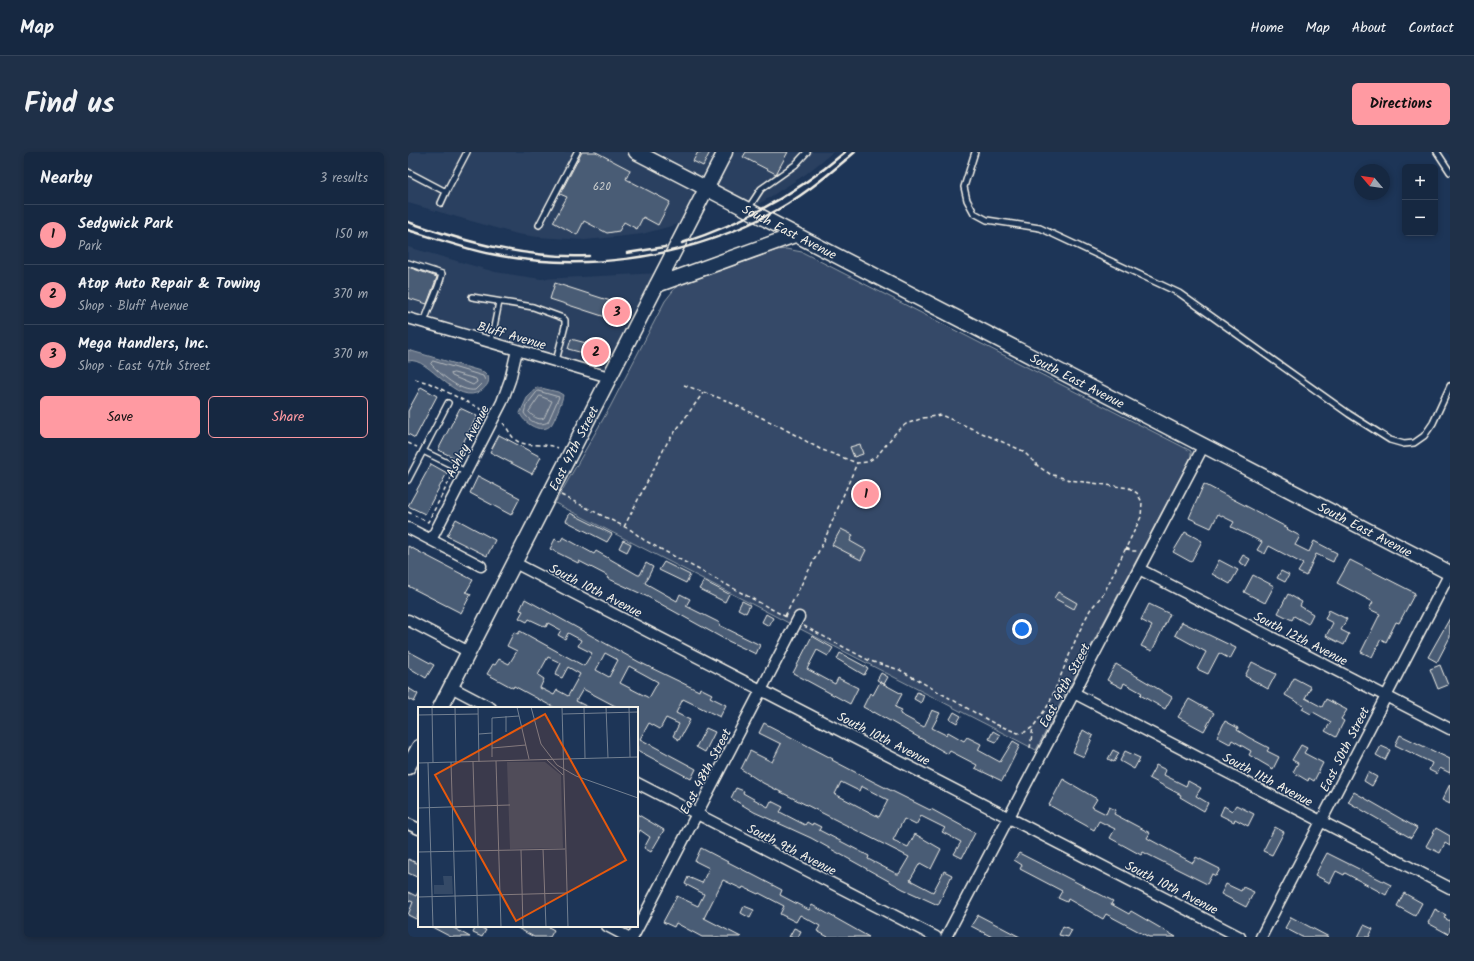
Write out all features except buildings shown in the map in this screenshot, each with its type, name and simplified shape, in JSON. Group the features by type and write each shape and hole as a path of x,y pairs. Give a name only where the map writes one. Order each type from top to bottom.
{"main road":[{"name":"East 47th Street","path":"441,707 725,152"},
{"name":"South East Avenue","path":"644,154 795,235 1450,573"},
{"path":"657,285 795,235"},
{"path":"408,767 418,749"}],"street":[{"name":"Bluff Avenue","path":"408,318 609,377"},
{"name":"Ashley Avenue","path":"431,540 507,391 517,350"},
{"name":"East 49th Street","path":"946,937 1204,445"},
{"path":"408,528 481,566"},
{"name":"South 10th Avenue","path":"515,563 1240,937"},
{"name":"South 12th Avenue","path":"1139,569 1450,730"},
{"name":"East 50th Street","path":"1261,937 1450,573"},
{"path":"408,620 469,652"},
{"name":"East 48th Street","path":"633,937 798,620"},
{"path":"451,687 489,707"},
{"name":"South 11th Avenue","path":"1074,692 1450,888"},
{"name":"South 9th Avenue","path":"638,784 936,937"},
{"path":"408,824 418,829"},
{"path":"609,927 628,937"}],"lane":[{"path":"441,203 467,152"},
{"path":"539,224 577,152"},
{"path":"748,210 761,189 795,166 807,152"},
{"path":"975,152 964,187 967,200 974,212 987,220 1040,228 1179,293 1349,414 1390,440 1404,444 1414,443 1424,436 1433,424 1450,386"},
{"path":"1437,152 1450,172"},
{"path":"408,172 446,192"},
{"path":"408,263 442,274 437,294 428,308 424,323"},
{"path":"472,297 533,307 565,320 566,326 556,361"},
{"path":"491,342 499,302"},
{"path":"408,480 448,403"},
{"path":"423,451 466,472"}],"path":[{"path":"415,379 429,383 479,408 485,414"},
{"path":"684,386 725,400 781,427 820,449 857,463 867,462 877,456 897,431 906,424 923,418 941,415 1023,451 1039,467 1050,474 1070,480 1129,488 1140,497 1143,507 1141,518 1104,594 1090,610 1078,634 1049,704 1033,727 1030,748"},
{"path":"624,527 667,443 694,408 703,393"},
{"path":"501,422 515,440 558,448"},
{"path":"408,443 423,451"},
{"path":"408,512 428,522 463,454"},
{"path":"785,616 824,541 857,463"},
{"path":"561,495 624,527 649,543 785,616 798,620 870,661 900,670 995,724 1018,734 1033,727"}],"shaded area":[{"path":"408,152 631,152 703,189 686,222 642,234 616,237 585,240 538,237 517,234 408,203"},
{"path":"657,152 717,152 703,177"},
{"path":"729,152 833,152 806,174 751,209 710,187"},
{"path":"408,247 495,272 541,279 660,273 608,373 408,314"},
{"path":"786,249 802,252 1191,451 1191,457 1036,750 555,503 610,407 665,301 676,287 777,250"}],"water":[{"path":"408,350 484,372 488,376 488,384 482,390 472,394 462,393 453,388 425,366 416,361 408,361"},
{"path":"537,387 558,392 563,395 551,425 543,429 529,424 520,413 527,398"}],"railway":[{"path":"682,243 727,226 768,206 808,181 845,152"},
{"path":"408,230 476,251 521,259 557,262 592,262 628,259 663,253 698,244 731,232 776,211 811,188 855,152"},
{"path":"408,222 497,248 543,255 589,256"},
{"path":"627,253 665,247"}],"place":[{"name":"Mega Handlers, Inc.","path":"617,312"},
{"name":"Atop Auto Repair & Towing","path":"596,352"},
{"name":"Sedgwick Park","path":"866,494"}]}
